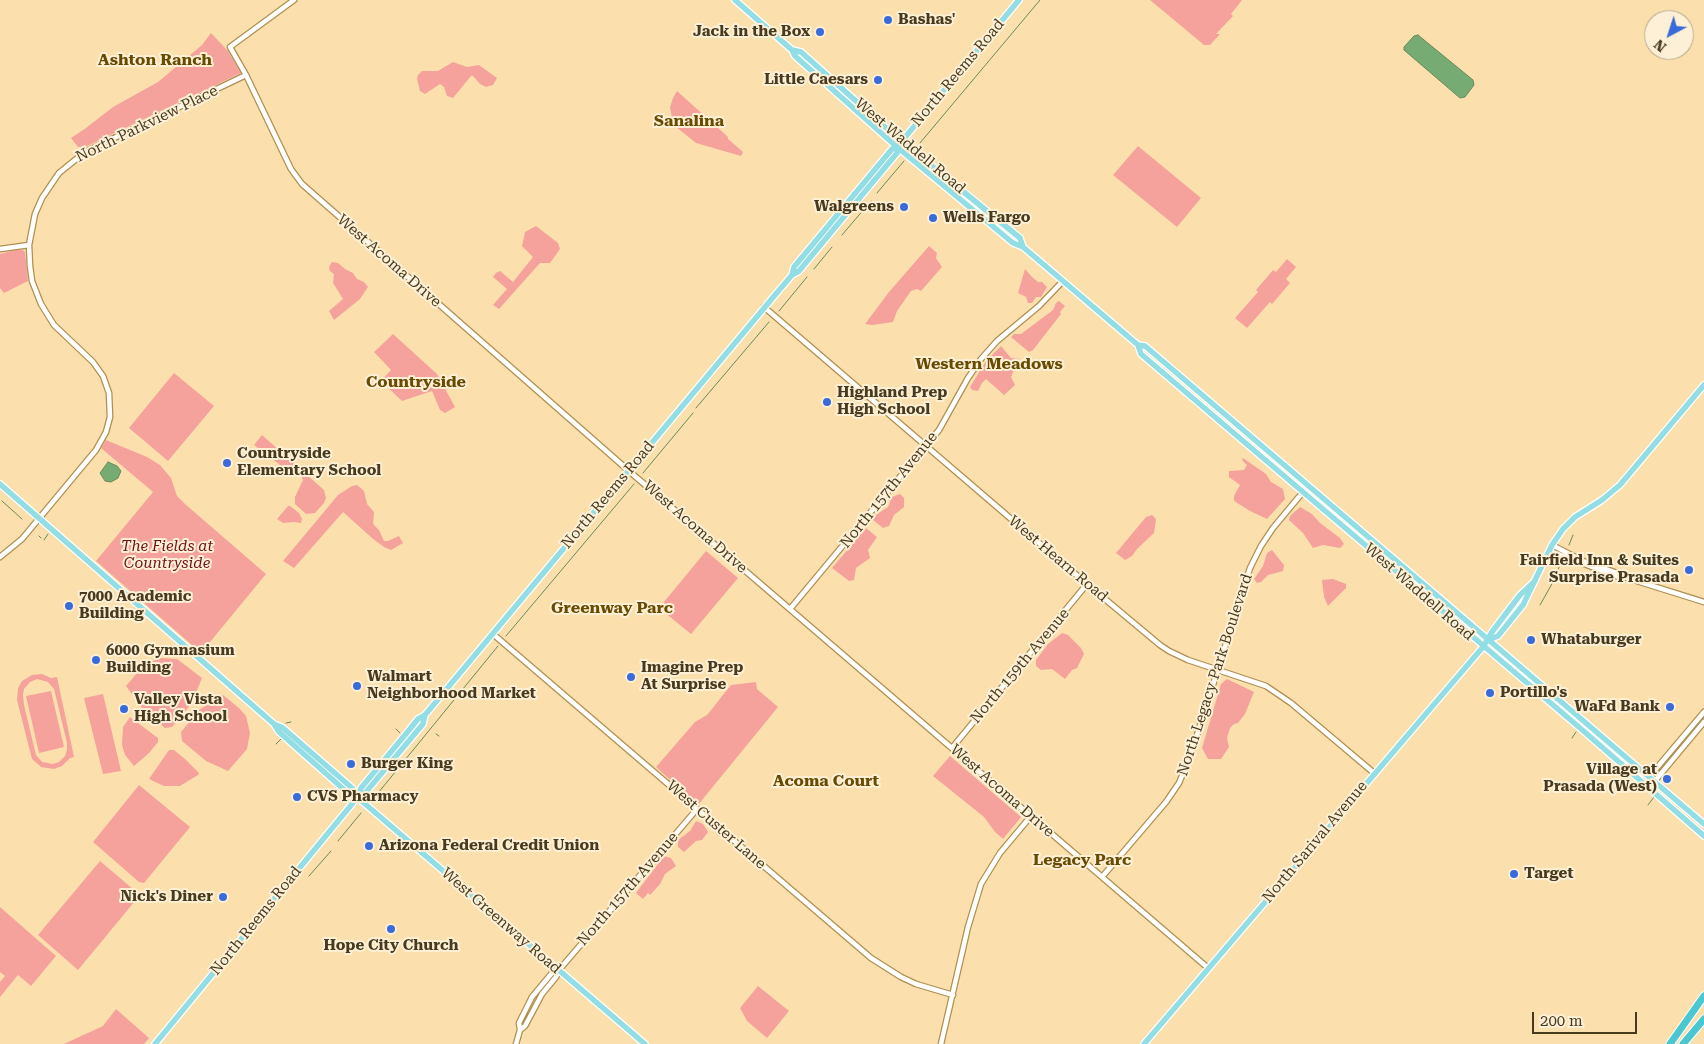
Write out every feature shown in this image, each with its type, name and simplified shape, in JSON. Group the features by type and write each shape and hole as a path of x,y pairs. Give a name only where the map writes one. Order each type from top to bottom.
{"highway":[{"path":"1670,1044 1704,996"},
{"path":"1683,1044 1704,1019"}],"main road":[{"name":"West Waddell Road","path":"735,0 897,147 1013,243 1023,247 1138,345 1141,354 1704,836"},
{"name":"North Reems Road","path":"154,1044 357,797 361,788 418,719 425,715 493,634 792,275 794,266 892,150 897,147 1019,0"},
{"name":"West Waddell Road","path":"792,50 801,52 902,141 1020,238 1023,247"},
{"path":"810,70 817,72 835,88 849,95"},
{"path":"959,199 963,196 978,209 984,208"},
{"name":"West Waddell Road","path":"1138,345 1145,346 1704,824"},
{"name":"North Sarival Avenue","path":"1144,1044 1488,640 1498,636 1512,619 1529,594 1551,548 1563,529 1575,517 1602,500 1620,485 1704,385"},
{"name":"West Greenway Road","path":"0,484 274,724 283,728 352,788 357,797 645,1044"},
{"path":"1526,683 1539,689 1564,710 1570,709"},
{"path":"1691,825 1704,832"}],"street":[{"name":"West Acoma Drive","path":"294,0 230,48 246,75 291,169 302,184 629,471 1208,968"},
{"name":"North Parkview Place","path":"0,557 22,539 40,518 101,442 109,423 108,387 96,366 58,330 42,304 32,281 29,245 35,214 42,198 55,177 73,160 94,147 246,75"},
{"path":"0,249 29,245"},
{"name":"North 157th Avenue","path":"790,609 926,446 947,418 968,378 984,355 1003,336 1040,306 1063,281"},
{"name":"West Hearn Road","path":"764,307 1087,584 1169,651 1188,660 1260,683 1276,692 1374,773"},
{"name":"North Legacy Park Boulevard","path":"1102,877 1166,802 1179,783 1188,764 1241,592 1254,558 1273,528 1303,492"},
{"path":"1551,548 1588,566 1621,578 1704,602"},
{"name":"North 159th Avenue","path":"952,748 1087,584"},
{"name":"West Custer Lane","path":"493,634 871,958 916,984 952,995"},
{"path":"1644,783 1704,712"},
{"path":"1649,788 1704,722"},
{"name":"North 157th Avenue","path":"516,1044 520,1030 519,1023 532,997 552,973 559,970 697,809"},
{"path":"941,1044 980,884 1000,852 1031,816"}],"green space":[{"path":"1150,0 1242,0 1231,14 1233,16 1216,34 1220,34 1210,45 1204,45"},
{"path":"211,33 228,51 241,73 83,148 78,147 71,138 113,107 158,82 202,45"},
{"path":"453,62 467,67 479,65 497,78 493,85 486,87 471,76 453,98 447,96 444,87 440,84 425,94 420,91 417,79 422,71 438,71"},
{"path":"677,91 743,152 741,156 696,143 676,127 670,107"},
{"path":"1138,146 1201,198 1177,227 1113,175"},
{"path":"536,226 558,243 560,249 550,263 540,263 499,309 493,305 507,289 493,277 500,271 513,282 533,257 522,246 525,232"},
{"path":"929,246 937,253 936,258 942,267 921,291 917,289 911,291 897,311 893,322 865,324 889,292"},
{"path":"23,250 25,252 28,281 4,293 0,288 0,254"},
{"path":"1287,259 1296,267 1286,279 1290,283 1247,328 1235,318 1258,292 1256,290 1273,270 1276,272"},
{"path":"332,262 338,263 353,273 357,279 364,282 368,287 360,299 334,320 329,311 343,299 333,283 334,274 330,271 329,267"},
{"path":"1025,269 1038,282 1042,282 1047,287 1041,297 1036,297 1032,303 1028,303 1026,297 1018,293"},
{"path":"1059,301 1065,306 1060,312 1061,314 1033,350 1029,352 1011,337 1014,334 1021,334 1053,310"},
{"path":"393,334 437,374 455,407 445,413 440,410 432,391 402,401 381,381 391,370 374,352"},
{"path":"1001,346 1011,358 1019,359 1020,363 1011,377 1015,385 1004,395 986,379 978,391 972,390 970,387 986,361"},
{"path":"174,373 214,406 168,461 129,428"},
{"path":"262,435 324,490 326,498 315,513 306,514 295,504 295,497 303,480 300,473 295,470 286,473 279,464 254,445"},
{"name":"The Fields at Countryside","path":"106,440 147,457 160,465 171,478 177,496 266,574 201,653 96,561 153,492 101,448"},
{"path":"1243,458 1266,474 1271,482 1283,489 1285,499 1267,519 1234,501 1234,496 1240,485 1229,477 1229,471 1244,470 1247,465 1242,460"},
{"path":"357,485 364,491 367,504 374,512 373,524 379,530 384,541 399,536 403,543 391,550 384,547 343,512 294,568 283,561 338,495"},
{"path":"900,494 904,498 904,507 894,515 889,526 883,528 873,520 877,514 888,507 892,497"},
{"path":"288,506 299,513 302,519 301,523 283,523 277,519"},
{"path":"1300,507 1312,514 1320,523 1340,538 1344,544 1340,548 1323,545 1313,548 1303,533 1289,520 1290,516"},
{"path":"1152,515 1156,519 1154,533 1132,556 1125,560 1116,553 1146,517"},
{"path":"866,528 877,537 868,550 870,558 856,568 854,580 849,581 832,568"},
{"path":"1272,550 1284,565 1283,571 1268,575 1261,582 1257,583 1254,579 1263,566 1267,553"},
{"path":"706,551 738,578 691,634 659,608"},
{"path":"1333,579 1346,584 1346,588 1328,606 1324,597 1322,580"},
{"path":"1062,633 1068,635 1081,648 1084,654 1077,668 1072,670 1065,679 1052,669 1041,670 1036,666 1036,660 1048,644"},
{"path":"159,658 177,659 202,678 192,703 172,727 165,728 142,708 126,686 143,666"},
{"path":"42,674 51,678 57,677 74,757 70,758 62,766 54,769 41,767 32,759 17,700 18,688 22,681 32,675","holes":["37,679 48,682 54,689 67,743 65,756 59,762 53,764 42,762 36,755 23,695 24,689 30,682"]},
{"path":"1227,679 1254,692 1245,714 1238,723 1230,728 1227,738 1229,747 1221,759 1208,759 1202,748 1221,684"},
{"path":"756,682 757,689 778,707 698,805 656,767 695,722 707,715 731,685"},
{"path":"51,691 64,747 39,753 26,696"},
{"path":"103,694 121,771 103,774 84,698"},
{"path":"223,695 246,716 250,733 247,749 228,771 206,761 182,741 181,732 199,710"},
{"path":"130,717 158,738 158,742 149,753 134,766 125,755 122,745 123,727"},
{"path":"169,750 174,750 185,759 199,773 198,775 180,786 164,786 149,779"},
{"path":"950,756 1021,817 1003,839 984,817 933,776"},
{"path":"139,785 190,827 144,883 139,882 93,842"},
{"path":"696,821 703,824 708,832 702,840 696,841 684,852 678,847 678,840 690,831"},
{"path":"664,856 671,858 676,866 665,874 660,884 650,895 648,893 643,899 636,893"},
{"path":"100,861 140,895 78,970 38,935"},
{"path":"0,907 56,956 31,986 18,975 0,997 0,982 5,976 0,972"},
{"path":"758,986 789,1011 767,1038 747,1021 740,1008"},
{"path":"116,1009 149,1038 144,1044 64,1044 103,1026"}],"shaded area":[{"path":"1418,35 1473,80 1474,85 1465,97 1460,98 1404,50 1404,47 1414,36"},
{"path":"108,462 117,466 121,471 118,478 111,482 105,481 100,473"}],"waterway":[{"path":"920,143 1040,0"},
{"path":"877,193 904,161"},
{"path":"842,235 871,201"},
{"path":"814,269 832,247"},
{"path":"779,311 807,277"},
{"path":"696,408 769,322"},
{"path":"643,473 693,413"},
{"path":"506,636 634,484"},
{"path":"2,501 22,519"},
{"path":"44,540 48,534"},
{"path":"1569,545 1573,535"},
{"path":"1540,605 1560,565"},
{"path":"374,798 498,646"},
{"path":"173,654 178,649"},
{"path":"286,723 291,722"},
{"path":"396,729 400,733"},
{"path":"1572,738 1576,732"},
{"path":"276,744 281,739"},
{"path":"1648,805 1654,797"},
{"path":"338,841 361,813"},
{"path":"309,876 331,851"}],"place":[{"name":"Bashas'","path":"888,20"},
{"name":"Jack in the Box","path":"820,32"},
{"name":"Little Caesars","path":"878,80"},
{"name":"Walgreens","path":"904,207"},
{"name":"Wells Fargo","path":"933,218"},
{"name":"Highland Prep High School","path":"827,402"},
{"name":"Countryside Elementary School","path":"227,463"},
{"name":"Fairfield Inn & Suites Surprise Prasada","path":"1689,570"},
{"name":"7000 Academic Building","path":"69,606"},
{"name":"Whataburger","path":"1531,640"},
{"name":"6000 Gymnasium Building","path":"96,660"},
{"name":"Imagine Prep At Surprise","path":"631,677"},
{"name":"Walmart Neighborhood Market","path":"357,686"},
{"name":"Portillo's","path":"1490,693"},
{"name":"WaFd Bank","path":"1670,707"},
{"name":"Valley Vista High School","path":"124,709"},
{"name":"Burger King","path":"351,764"},
{"name":"Village at Prasada (West)","path":"1667,779"},
{"name":"CVS Pharmacy","path":"297,797"},
{"name":"Arizona Federal Credit Union","path":"369,846"},
{"name":"Target","path":"1514,874"},
{"name":"Nick's Diner","path":"223,897"},
{"name":"Hope City Church","path":"391,929"}],"district":[{"name":"Ashton Ranch","path":"155,60"},
{"name":"Sanalina","path":"689,121"},
{"name":"Western Meadows","path":"989,364"},
{"name":"Countryside","path":"416,382"},
{"name":"Greenway Parc","path":"612,608"},
{"name":"Acoma Court","path":"826,781"},
{"name":"Legacy Parc","path":"1082,860"}]}
